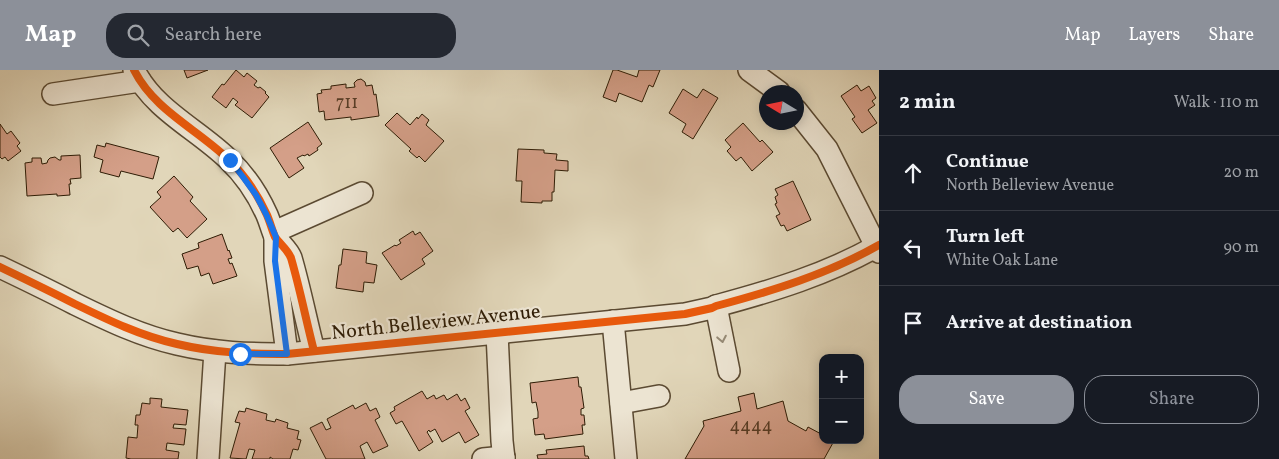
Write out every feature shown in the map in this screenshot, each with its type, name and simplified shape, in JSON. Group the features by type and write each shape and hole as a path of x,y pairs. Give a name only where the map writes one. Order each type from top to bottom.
{"street":[{"path":"749,70 769,85"},
{"path":"53,94 137,76 146,90 160,105 230,160 256,195 275,234 290,256 314,351"},
{"path":"804,120 827,149 878,248"},
{"path":"275,234 362,193"},
{"path":"275,234 275,261 287,354"},
{"name":"North Belleview Avenue","path":"0,268 116,324 177,344 240,354 287,354 685,314 767,292 812,276 878,248"},
{"path":"716,306 729,371"},
{"path":"613,321 626,459"},
{"path":"483,459 504,458 497,333"},
{"path":"208,459 215,351"},
{"path":"620,403 659,396"}],"building":[{"path":"184,70 208,70 187,78"},
{"path":"236,70 244,77 247,73 257,81 254,85 258,88 260,87 269,97 252,118 235,105 238,102 233,98 226,108 212,97"},
{"path":"613,70 637,77 639,70 660,70 653,87 649,85 642,102 619,93 616,102 603,97"},
{"path":"361,79 365,82 366,86 372,85 374,95 376,94 379,116 351,120 351,117 325,120 324,111 319,112 317,94 322,93 321,90 331,89 331,86 346,84 346,88 355,87 354,83"},
{"path":"857,85 861,91 869,86 876,98 872,101 875,105 868,110 877,123 862,133 852,119 855,117 841,96"},
{"path":"683,89 697,98 703,89 718,98 693,139 682,132 686,124 669,113"},
{"path":"397,113 410,125 422,114 429,120 426,125 444,141 425,162 419,156 417,158 409,151 411,149 385,125"},
{"path":"308,122 322,144 317,148 318,150 309,156 308,154 297,158 304,168 289,178 270,148"},
{"path":"743,123 760,142 762,140 773,152 752,171 741,157 736,161 727,151 731,147 725,140"},
{"path":"0,124 7,134 11,131 20,143 17,146 21,151 8,161 5,157 2,159 0,157"},
{"path":"106,143 159,157 153,179 121,171 119,177 100,172 103,160 94,157 97,145 105,147"},
{"path":"518,149 544,150 544,153 557,154 556,160 568,161 568,171 555,170 552,201 542,201 542,203 521,202 522,181 516,181"},
{"path":"80,155 81,178 70,179 70,195 27,196 25,163 32,162 32,158 41,158 42,164 47,163 50,158 55,157 61,160 61,156"},
{"path":"174,176 193,197 190,201 207,219 187,238 178,228 173,232 150,207 161,197 157,192"},
{"path":"793,181 811,220 787,231 784,225 781,226 776,216 780,214 775,204 777,203 775,197 778,195 775,189"},
{"path":"413,231 415,235 420,232 433,251 422,259 425,264 401,280 382,253 401,243 399,240"},
{"path":"222,234 232,258 228,259 230,264 232,263 237,276 213,284 209,273 201,276 198,266 187,269 182,254 199,248 198,243"},
{"path":"343,249 367,252 366,263 377,265 374,283 364,282 363,292 336,288"},
{"path":"578,377 584,408 581,409 585,425 582,425 583,434 545,439 544,434 535,435 533,419 538,418 538,412 536,402 532,403 530,383"},
{"path":"422,391 427,399 434,395 436,399 444,395 447,400 457,394 461,401 465,398 470,408 465,411 479,435 465,443 459,432 442,442 435,429 430,432 429,430 427,432 433,442 419,451 402,421 396,424 390,413 395,410 394,407"},
{"path":"754,393 757,409 783,401 788,421 806,431 808,427 819,433 819,444 832,444 824,459 685,459 704,426 703,421 741,411 738,397"},
{"path":"150,398 162,399 161,407 188,410 186,425 174,424 173,428 186,429 184,445 167,443 166,450 179,452 178,459 126,458 128,437 137,438 138,425 135,425 136,415 140,415 142,403 150,404"},
{"path":"366,403 370,411 376,408 380,417 375,420 388,446 373,453 367,442 360,446 365,459 326,459 310,428 322,422 326,430 331,428 327,419 353,405 355,409"},
{"path":"246,408 267,414 266,420 275,422 276,419 288,423 287,428 299,431 297,439 301,440 298,450 293,449 290,459 273,459 270,457 270,459 252,459 255,450 249,449 246,459 230,458 240,423 235,422 239,411 245,412"},
{"path":"584,446 585,456 588,456 589,459 538,459 537,455 547,454 546,450"}],"cycle path":[{"path":"134,70 153,97 228,159 240,171 255,192 267,215 275,237 291,258 314,351"},
{"path":"0,267 112,322 164,341 218,351 287,354 685,314 712,308 799,281 840,265 879,245"}],"route":[{"path":"230,160 256,195 276,237 275,261 287,354 240,354"}]}
